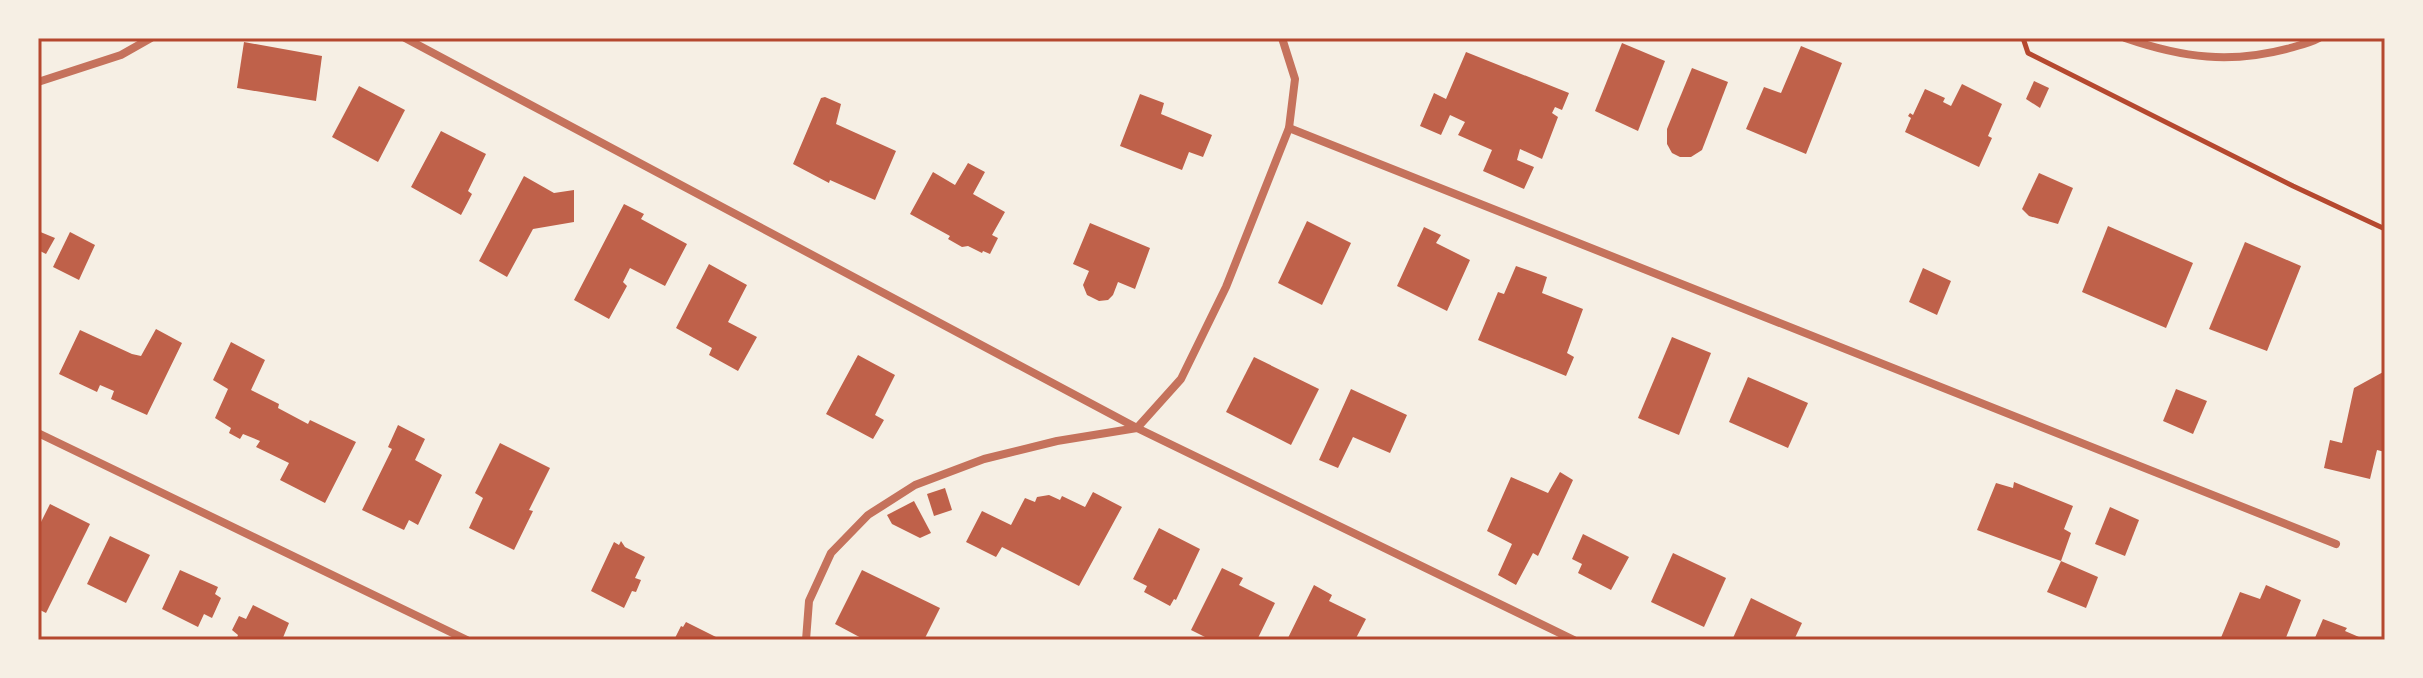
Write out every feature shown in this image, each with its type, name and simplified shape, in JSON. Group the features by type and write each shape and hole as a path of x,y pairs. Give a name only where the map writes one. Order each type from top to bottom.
{"street":[{"path":"38,82 121,55 151,38"},
{"path":"405,38 1137,428 1574,640"},
{"path":"806,640 809,601 831,553 868,515 915,485 984,459 1057,441 1137,428 1181,379 1226,287 1289,128 1295,79 1282,38"},
{"path":"2125,38 2161,51 2215,59 2266,54 2319,38"},
{"path":"1289,128 2336,544"},
{"path":"38,433 467,640"}],"path":[{"path":"2023,38 2028,53 2385,229"}],"building":[{"path":"244,42 322,56 316,101 237,88"},
{"path":"1622,43 1665,61 1638,131 1595,111"},
{"path":"1801,46 1842,63 1806,154 1746,129 1764,87 1781,93"},
{"path":"1466,52 1569,93 1562,110 1555,107 1552,113 1558,117 1542,159 1520,149 1517,160 1534,167 1524,189 1483,171 1492,150 1458,135 1465,122 1450,115 1441,135 1420,126 1434,93 1446,99"},
{"path":"1692,68 1728,82 1702,150 1691,157 1680,157 1672,153 1667,144 1667,129"},
{"path":"2034,81 2049,88 2040,108 2026,99"},
{"path":"1962,84 2002,104 1979,167 1905,132 1911,118 1908,116 1910,113 1913,115 1925,89 1945,98 1943,102 1951,106"},
{"path":"359,86 405,110 378,162 332,137"},
{"path":"1140,94 1164,103 1161,114 1212,135 1203,157 1189,152 1182,170 1120,146"},
{"path":"821,98 841,104 836,124 896,151 875,200 830,180 829,183 793,164"},
{"path":"441,131 486,154 468,191 472,194 461,215 411,187"},
{"path":"968,163 985,172 973,194 1005,212 992,235 998,238 990,254 968,246 962,247 948,239 950,236 910,214 933,172 955,185"},
{"path":"2039,173 2073,188 2058,224 2029,216 2022,209"},
{"path":"524,176 554,193 574,190 574,222 533,229 507,277 479,261"},
{"path":"624,204 644,214 641,219 687,244 665,286 630,268 623,282 627,286 609,319 574,300"},
{"path":"1307,221 1351,243 1322,305 1278,283"},
{"path":"1090,223 1150,248 1135,289 1118,282 1108,300 1099,301 1087,295 1083,285 1089,271 1073,264"},
{"path":"2108,226 2193,263 2166,328 2082,292"},
{"path":"1424,227 1441,235 1436,243 1470,260 1447,311 1397,286"},
{"path":"38,231 55,238 46,254 38,250"},
{"path":"70,232 95,245 79,280 53,267"},
{"path":"2245,242 2301,266 2267,351 2209,329"},
{"path":"709,264 747,285 728,322 757,337 738,371 709,355 712,348 676,328"},
{"path":"1516,266 1547,277 1542,293 1583,309 1567,353 1574,357 1566,376 1478,340 1498,292 1504,294"},
{"path":"1923,268 1951,281 1937,315 1909,302"},
{"path":"156,329 182,343 147,415 111,399 114,391 100,385 97,392 59,374 80,330 141,356"},
{"path":"1672,337 1711,353 1679,435 1638,418"},
{"path":"231,342 265,360 251,390 308,424 310,420 356,442 325,503 280,480 289,463 256,447 260,441 243,434 240,439 229,433 231,428 215,418 228,389 213,380"},
{"path":"858,355 895,375 875,415 884,420 873,439 826,414"},
{"path":"1254,357 1319,389 1291,445 1226,412"},
{"path":"2385,371 2385,452 2377,450 2370,479 2324,468 2330,440 2342,443 2354,388"},
{"path":"1748,377 1808,403 1788,448 1729,422"},
{"path":"1351,389 1407,415 1390,453 1353,437 1338,468 1319,460"},
{"path":"2176,389 2207,401 2193,434 2163,421"},
{"path":"398,425 425,439 415,460 442,475 418,525 409,520 404,530 362,510 392,449 388,447"},
{"path":"500,443 550,468 514,550 469,528 483,498 475,493"},
{"path":"1560,472 1573,480 1538,556 1533,553 1516,585 1498,575 1512,544 1487,531 1511,477 1548,493"},
{"path":"2014,482 2073,506 2064,529 2071,533 2061,561 1977,530 1996,483 2013,488"},
{"path":"945,488 952,510 934,516 927,494"},
{"path":"1093,492 1122,507 1079,586 1002,547 996,557 966,542 982,511 1011,525 1025,498 1035,502 1037,497 1049,495 1060,500 1062,496 1085,507"},
{"path":"914,501 931,533 920,538 892,524 887,515"},
{"path":"50,504 90,524 46,613 38,609 38,528"},
{"path":"2110,507 2139,520 2125,556 2095,544"},
{"path":"1159,528 1200,549 1176,600 1170,606 1144,592 1147,586 1133,579"},
{"path":"1583,534 1629,557 1611,590 1578,573 1582,564 1572,559"},
{"path":"110,536 150,555 126,603 87,584"},
{"path":"621,541 625,547 645,557 635,578 641,580 624,608 591,591 614,542 619,545"},
{"path":"1673,553 1726,578 1704,627 1651,602"},
{"path":"2061,561 2098,577 2086,608 2047,592"},
{"path":"1222,568 1243,578 1239,585 1275,603 1257,640 1211,640 1191,630"},
{"path":"180,570 218,587 215,594 221,598 212,618 204,614 198,627 162,609"},
{"path":"862,570 940,608 924,640 865,640 835,624"},
{"path":"1314,585 1332,595 1329,601 1366,619 1355,640 1287,640"},
{"path":"2266,585 2301,600 2285,640 2220,640 2240,592 2260,599"},
{"path":"1751,598 1802,623 1794,640 1733,638"},
{"path":"253,605 289,623 282,640 236,640 238,635 232,630 239,616 246,619"},
{"path":"2323,619 2347,628 2345,631 2366,640 2314,640"},
{"path":"686,622 716,637 715,640 674,640"}]}
